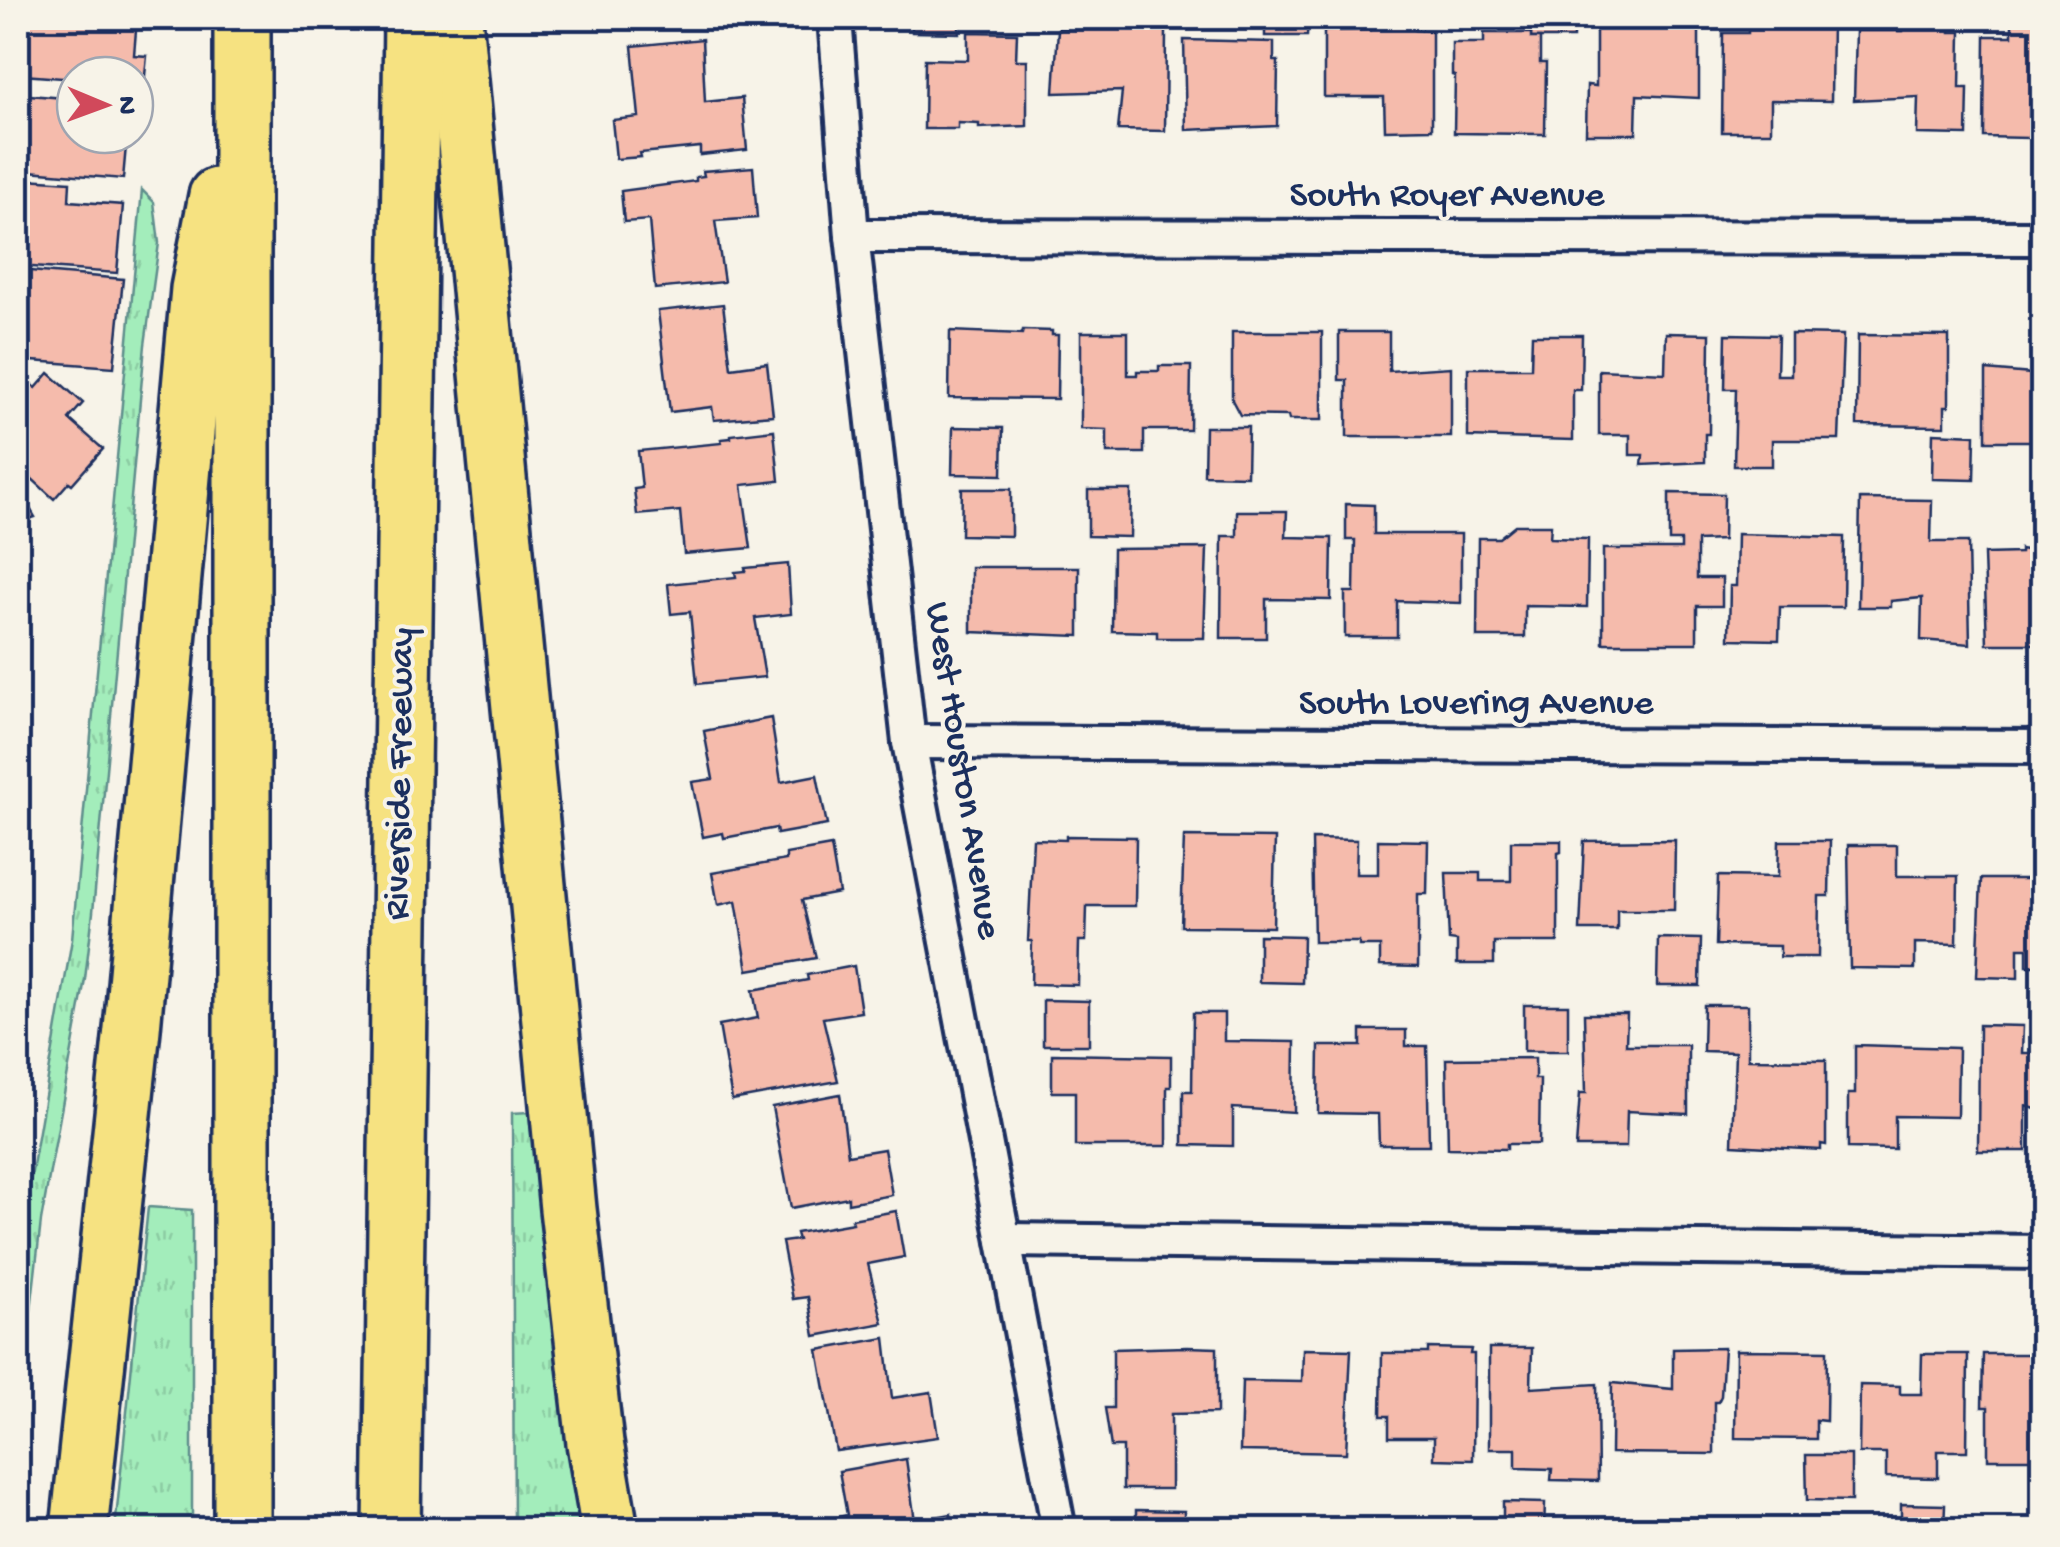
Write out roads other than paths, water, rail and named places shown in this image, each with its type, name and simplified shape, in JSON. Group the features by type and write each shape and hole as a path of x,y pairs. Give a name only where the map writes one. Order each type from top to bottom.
{"highway":[{"name":"Riverside Freeway","path":"392,1530 412,18"},
{"path":"454,18 568,1209 610,1530"},
{"path":"79,1530 132,1029 199,289 242,41"},
{"path":"242,41 242,1530"}],"street":[{"name":"West Houston Avenue","path":"835,18 852,236 910,742 1059,1530"},
{"name":"South Royer Avenue","path":"852,236 2042,238"},
{"name":"South Lovering Avenue","path":"910,742 2042,747"},
{"path":"1004,1240 2042,1252"}]}
